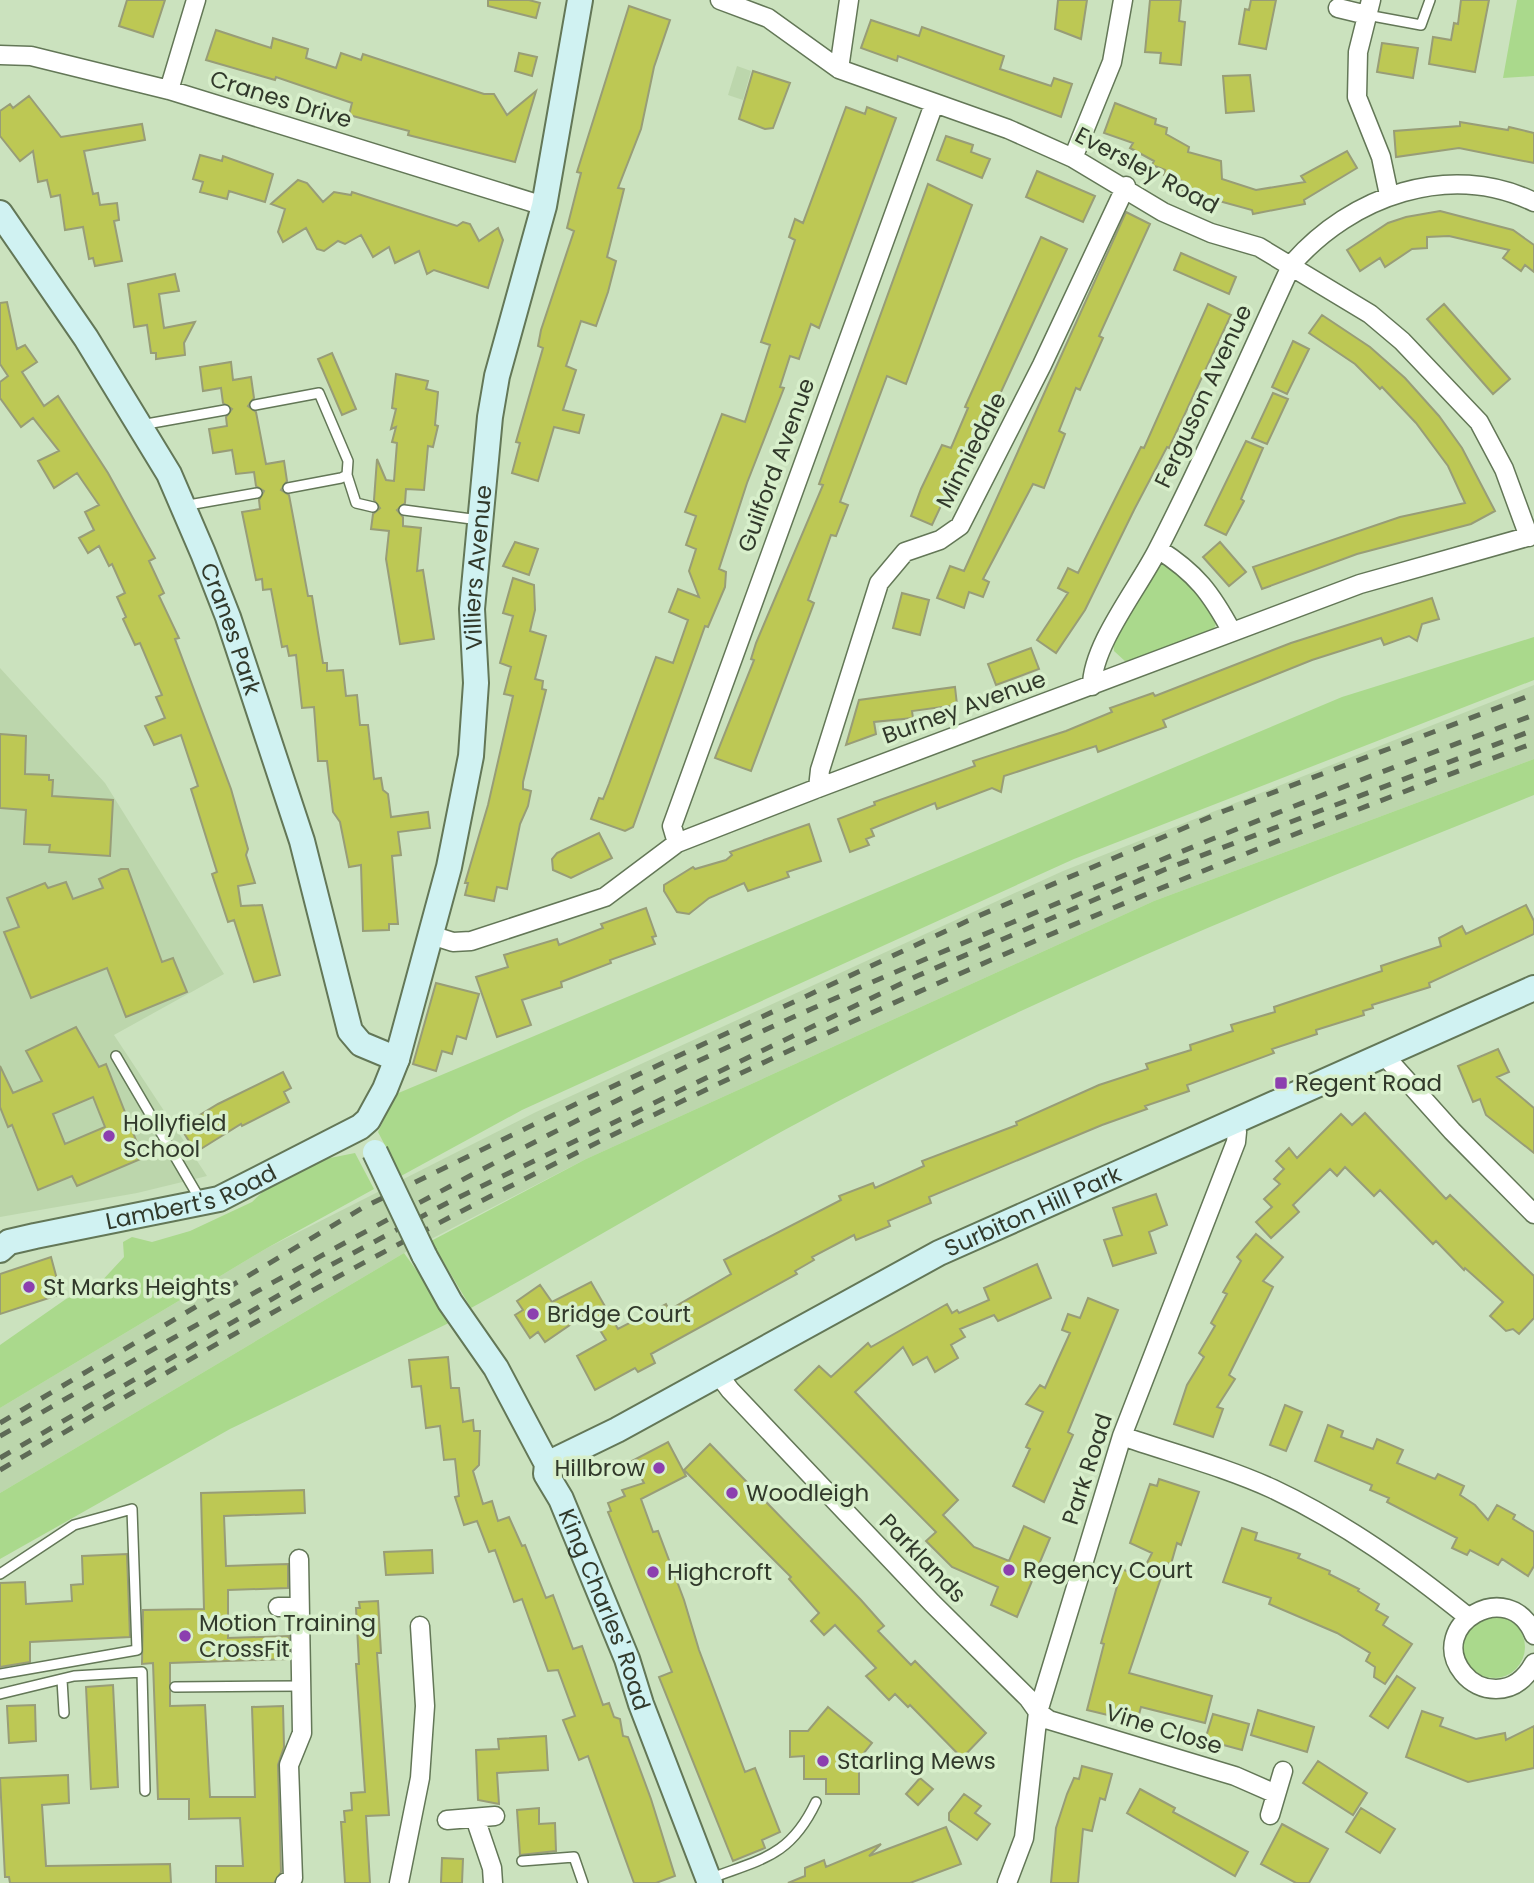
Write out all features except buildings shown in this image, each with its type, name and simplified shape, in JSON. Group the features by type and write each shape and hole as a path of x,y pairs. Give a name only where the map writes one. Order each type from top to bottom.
{"street":[{"path":"169,90 197,0"},
{"name":"Villiers Avenue","path":"360,1127 378,1104 397,1059 431,935 471,756 476,683 472,609 498,376 544,206 580,0"},
{"name":"Eversley Road","path":"720,0 768,18 839,69 1008,129 1073,158 1126,186 1163,212 1211,233 1259,247 1292,264 1370,314 1402,341 1479,422 1504,469 1532,536"},
{"path":"839,69 849,0"},
{"path":"1073,158 1112,62 1123,0"},
{"path":"1338,8 1369,8 1358,52 1357,97 1381,157 1389,195"},
{"name":"Cranes Drive","path":"0,55 31,56 169,90 544,206"},
{"name":"Guilford Avenue","path":"677,844 672,826 934,104"},
{"name":"Ferguson Avenue","path":"1093,686 1092,670 1104,645 1158,549 1292,264 1310,243 1334,225 1389,195 1441,184 1481,186 1534,202"},
{"name":"Minniedale","path":"818,788 820,770 879,583 905,552 940,540 960,526 1042,365 1126,186"},
{"name":"Cranes Park","path":"0,213 86,338 169,474 228,617 273,750 302,841 349,1031 361,1044 397,1059"},
{"name":"Burney Avenue","path":"431,935 453,942 471,941 605,897 677,844 818,788 1360,584 1532,536"},
{"path":"1158,549 1188,568 1216,603 1233,632"},
{"name":"Surbiton Hill Park","path":"547,1464 617,1430 939,1253 1534,988"},
{"path":"1382,1054 1452,1131 1534,1214"},
{"name":"Park Road","path":"1007,1883 1024,1838 1038,1712 1122,1436 1236,1142 1237,1132 1232,1121"},
{"name":"Lambert's Road","path":"3,1244 219,1199 261,1180 360,1127"},
{"name":"King Charles' Road","path":"360,1127 450,1302 496,1368 547,1464 547,1474 561,1499 627,1659 641,1704 709,1881"},
{"name":"Parklands","path":"718,1374 730,1390 932,1603 1028,1698 1038,1712"},
{"path":"1122,1436 1270,1487 1317,1511 1368,1540 1468,1617"},
{"path":"285,1883 293,1878 289,1765 302,1733 299,1559"},
{"path":"278,1607 299,1607"},
{"path":"1534,1635 1523,1618 1502,1608 1490,1607 1468,1617 1460,1626 1454,1648 1460,1670 1476,1685 1499,1689 1510,1687 1520,1681 1534,1663"},
{"path":"399,1883 420,1778 425,1706 420,1626"},
{"name":"Vine Close","path":"1038,1712 1049,1720 1235,1776 1276,1794"},
{"path":"1270,1815 1283,1770"},
{"path":"447,1820 495,1816"},
{"path":"475,1818 492,1867 493,1883"}],"lane":[{"path":"1369,8 1421,25 1430,0"},
{"path":"255,405 319,393 348,461 347,475 356,503 373,507"},
{"path":"139,425 225,410"},
{"path":"288,488 347,475"},
{"path":"183,506 257,493"},
{"path":"404,510 480,520"},
{"path":"116,1056 202,1202"},
{"path":"0,1574 74,1525 132,1509 137,1650 0,1674"},
{"path":"0,1694 74,1675 142,1672 145,1791"},
{"path":"62,1680 64,1713"},
{"path":"175,1687 301,1686"},
{"path":"709,1881 788,1846 806,1824 816,1802"},
{"path":"522,1861 574,1857 583,1883"}],"shaded area":[{"path":"737,66 751,71 743,100 728,95"},
{"path":"0,668 105,783 224,974 114,1035 207,1176 137,1193 0,1217"},
{"path":"1534,685 1534,759 1154,901 586,1159 404,1253 0,1493 0,1408 267,1248 536,1112 1063,871"}],"green space":[{"path":"1517,0 1534,0 1534,76 1503,78"},
{"path":"1159,563 1167,565 1184,578 1217,622 1213,630 1126,662 1114,651 1113,640"},
{"path":"1534,637 1534,680 1074,859 522,1110 401,1176 378,1132 396,1094 1342,697"},
{"path":"1534,759 1534,795 1193,934 942,1049 762,1143 471,1308 431,1241 586,1159 1154,901"},
{"path":"355,1153 374,1189 267,1248 0,1408 0,1345 66,1299 99,1284 124,1257 123,1242 132,1237 152,1242 190,1231 252,1202 273,1182 320,1160"},
{"path":"404,1253 453,1321 230,1429 0,1559 0,1493"},
{"path":"1488,1616 1500,1616 1516,1625 1523,1635 1523,1659 1516,1669 1500,1678 1488,1678 1477,1673 1468,1664 1463,1653 1463,1641 1468,1630 1477,1621"}],"railway":[{"path":"0,1423 364,1207 605,1090 976,917 1224,811 1534,694"},
{"path":"0,1436 381,1223 536,1141 712,1054 861,987 1141,868 1337,789 1534,715"},
{"path":"0,1458 327,1267 449,1202 917,976 1166,869 1534,730"},
{"path":"0,1470 319,1287 614,1134 765,1062 1069,926 1223,863 1534,743"}],"place":[{"name":"Regent Road","path":"1281,1083"},
{"name":"Hollyfield School","path":"109,1136"},
{"name":"St Marks Heights","path":"29,1287"},
{"name":"Bridge Court","path":"533,1314"},
{"name":"Hillbrow","path":"659,1468"},
{"name":"Woodleigh","path":"732,1493"},
{"name":"Regency Court","path":"1009,1570"},
{"name":"Highcroft","path":"653,1572"},
{"name":"Motion Training CrossFit","path":"185,1636"},
{"name":"Starling Mews","path":"823,1761"}]}
